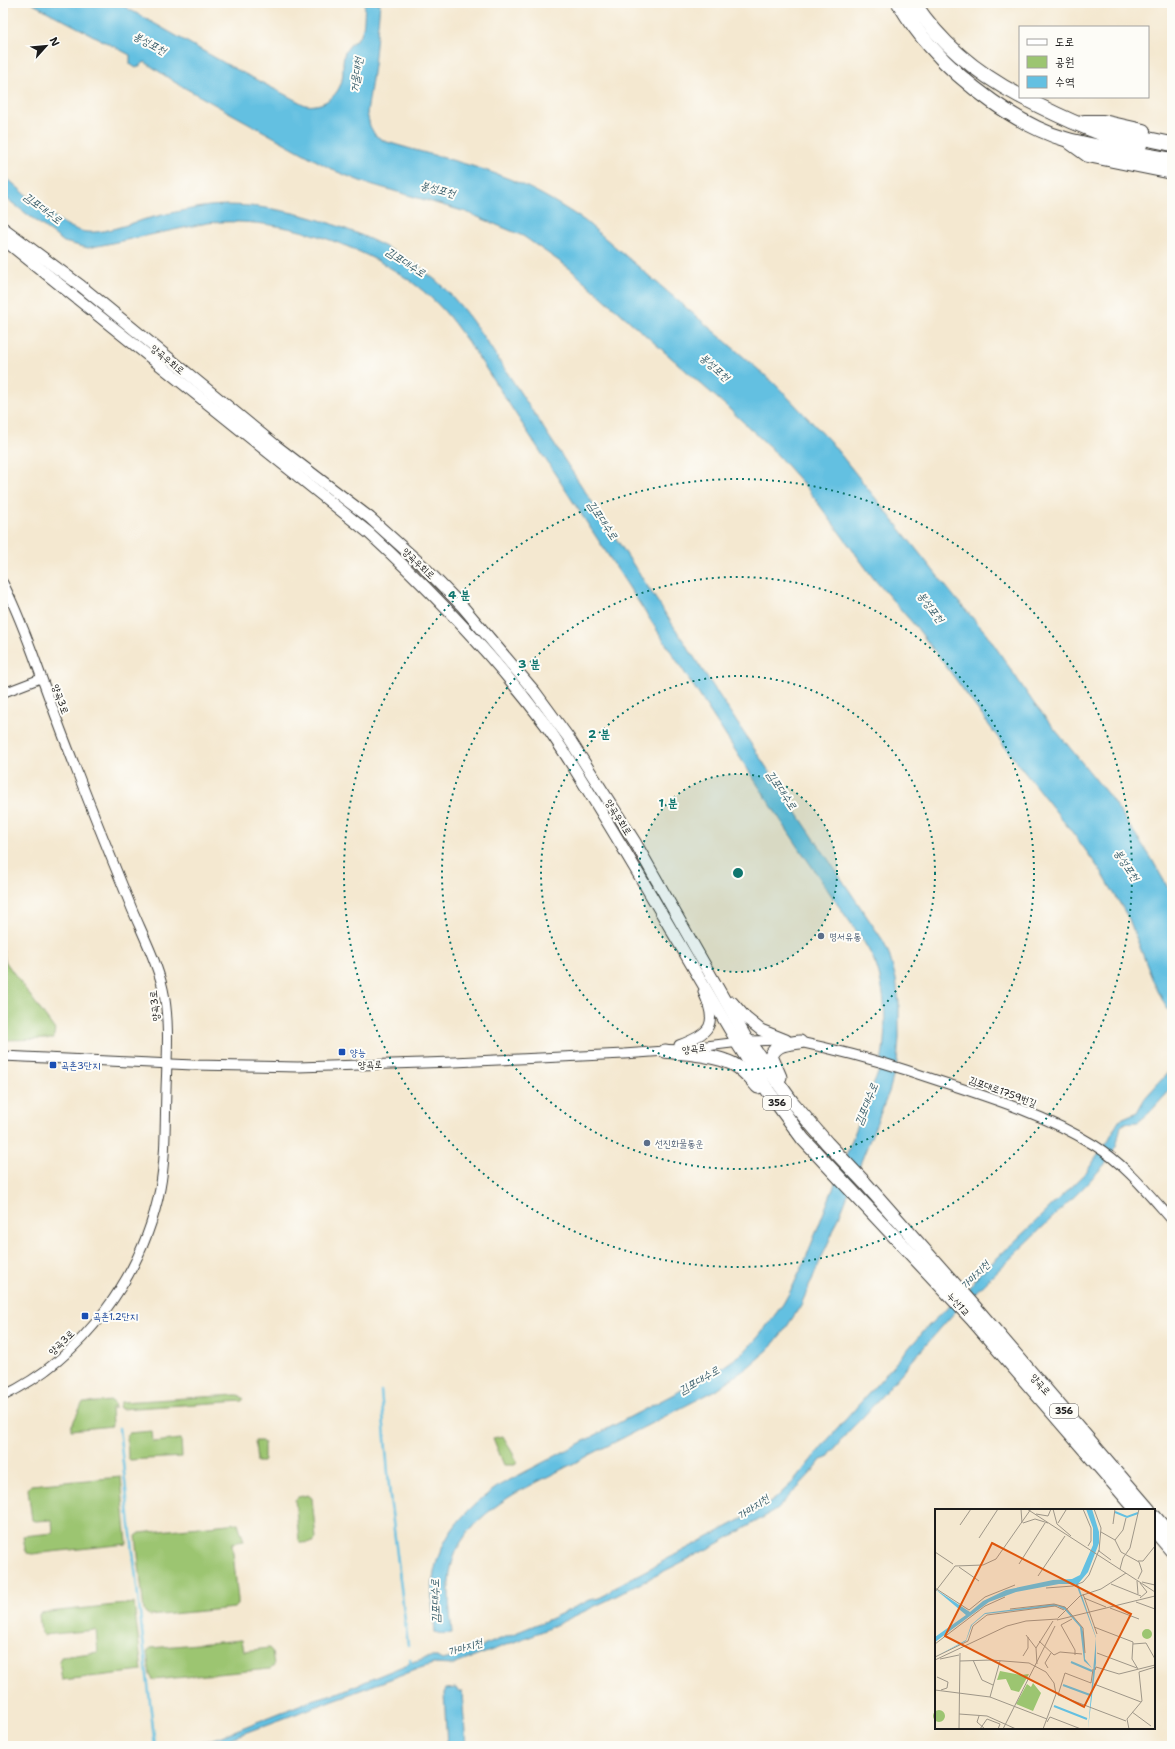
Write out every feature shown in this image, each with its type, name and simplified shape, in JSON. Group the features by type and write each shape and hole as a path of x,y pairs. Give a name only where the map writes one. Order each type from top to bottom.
{"highway":[{"path":"899,3 930,46 954,70 988,97 1032,126 1087,148 1172,166"},
{"path":"914,3 936,31 954,50 983,74 1019,96"},
{"path":"1023,98 1118,140 1172,151"},
{"path":"1076,122 1103,122 1172,137"},
{"path":"1076,122 1172,144"},
{"path":"1064,139 1172,160"},
{"path":"1064,139 1088,155 1172,172"},
{"name":"356","path":"742,1042 827,1143 865,1183 950,1286"},
{"name":"356","path":"742,1042 768,1091 803,1139 860,1201 950,1286"},
{"path":"792,1102 771,1056 774,1050 779,1046 800,1042"},
{"path":"664,1051 716,1058 732,1064 745,1072 803,1139"},
{"name":"누산1교","path":"950,1286 976,1315"},
{"name":"양곡로","path":"976,1315 1136,1509"},
{"name":"양곡로","path":"976,1315 1148,1509"},
{"path":"1155,1517 1172,1537"},
{"path":"1155,1531 1172,1551"}],"main road":[{"name":"양곡우회로","path":"3,228 81,286 270,441 370,518 423,566 463,607 535,692 568,737 635,842 718,987 742,1042"},
{"name":"양곡우회로","path":"3,239 369,533 418,578 461,623 511,681 546,725 628,854 694,970 742,1042"},
{"path":"3,244 30,260"},
{"path":"718,987 746,1018 761,1030 786,1040"}],"street":[{"name":"양곡3로","path":"3,583 19,619 104,841 160,977 166,1008 167,1063 165,1134 160,1190 151,1221 135,1262 117,1293 79,1341 37,1377 3,1396"},
{"path":"3,693 42,678"},
{"path":"664,1051 692,1040 706,1032 710,1025 710,1012 694,970"},
{"path":"742,1042 786,1040 800,1042"},
{"name":"양곡로","path":"3,1056 298,1067 454,1062 664,1051 742,1042"},
{"name":"김포대로1759번길","path":"800,1042 845,1052 900,1068 1011,1105 1044,1118 1094,1145 1117,1162 1143,1187 1172,1220"}],"green space":[{"path":"3,951 5,961 55,1030 53,1039 3,1040"},
{"path":"239,1395 244,1399 242,1401 121,1409 119,1407 121,1402"},
{"path":"112,1401 115,1408 111,1408 112,1426 71,1430 82,1404"},
{"path":"152,1431 153,1442 181,1439 182,1457 130,1460 128,1458 127,1436 129,1433"},
{"path":"503,1436 517,1461 515,1465 504,1465 493,1438"},
{"path":"255,1441 262,1441 264,1443 263,1462 257,1462"},
{"path":"121,1477 127,1544 32,1554 27,1553 23,1536 53,1533 52,1520 32,1520 28,1489 31,1485"},
{"path":"308,1495 312,1498 316,1539 313,1542 302,1543 299,1540 295,1500 298,1497"},
{"path":"238,1523 244,1541 232,1543 238,1605 234,1608 150,1616 144,1611 136,1536 140,1533"},
{"path":"134,1603 142,1671 62,1680 59,1661 61,1657 98,1652 96,1630 43,1635 41,1633 40,1613"},
{"path":"242,1640 244,1651 269,1648 272,1651 274,1666 270,1669 153,1680 150,1675 147,1651 151,1648"}],"water":[{"path":"31,3 118,3 228,65 305,105 317,105 333,96 340,86 343,74 344,55 348,48 361,34 364,23 365,3 380,3 374,66 367,113 370,126 375,135 384,141 470,165 510,179 544,195 585,221 774,383 829,440 956,599 986,633 1035,705 1110,797 1150,856 1172,895 1172,1015 1165,1005 1153,981 1129,919 1102,873 1076,837 1007,750 917,628 874,579 806,487 771,448 725,405 569,268 523,236 466,212 360,181 335,171 176,83 145,62 136,68 130,64 130,55"},
{"name":"김포대수로","path":"3,175 51,215 61,222 81,231 105,231 160,215 202,207 231,205 263,208 296,214 330,223 363,236 393,251 420,268 443,287 470,318 486,340 780,788 884,942 889,954 896,979 899,1003 897,1063 889,1092 832,1234 801,1305 786,1328 769,1349 748,1367 716,1390 514,1494 500,1503 476,1523 466,1534 453,1560 449,1593 452,1633 441,1634 435,1632 432,1605 434,1572 445,1542 453,1529 474,1505 500,1485 716,1372 743,1353 759,1336 783,1304 804,1263 880,1068 884,1043 885,1016 880,977 876,965 863,941 781,821 477,355 449,316 436,302 407,278 354,249 325,238 265,224 235,222 207,223 88,248 64,242 3,196"},
{"path":"1172,1068 1172,1088 1150,1112 1138,1122 1125,1123 1121,1126 1116,1147 1106,1163 1082,1189 954,1313 863,1417 847,1433 827,1458 821,1460 812,1472 776,1510 721,1542 610,1599 543,1631 453,1665 433,1664 420,1668 209,1746 189,1746 219,1737 312,1700 340,1692 415,1661 430,1657 437,1657 442,1660 456,1657 550,1619 590,1600 607,1594 613,1588 759,1510 775,1499 794,1481 824,1444 931,1323 967,1290 978,1276 1087,1171 1109,1139 1119,1120 1137,1112 1145,1098"},
{"path":"457,1688 459,1692 462,1692 466,1746 447,1746 444,1693 446,1689"}],"waterway":[{"path":"381,1391 390,1497 408,1645"},
{"path":"119,1428 155,1746"},
{"path":"410,1659 411,1666"}],"place":[{"name":"명서유통","path":"821,936"},
{"name":"양능","path":"342,1052"},
{"name":"곡촌3단지","path":"53,1065"},
{"name":"선진화물통운","path":"647,1143"},
{"name":"곡촌1.2단지","path":"85,1316"}],"water label":[{"name":"봉성포천","path":"150,43"},
{"name":"거물대천","path":"356,75"},
{"name":"봉성포천","path":"438,189"},
{"name":"봉성포천","path":"715,367"},
{"name":"봉성포천","path":"931,607"},
{"name":"봉성포천","path":"1127,865"},
{"name":"가마지천","path":"975,1275"},
{"name":"가마지천","path":"753,1507"},
{"name":"가마지천","path":"465,1647"}]}
